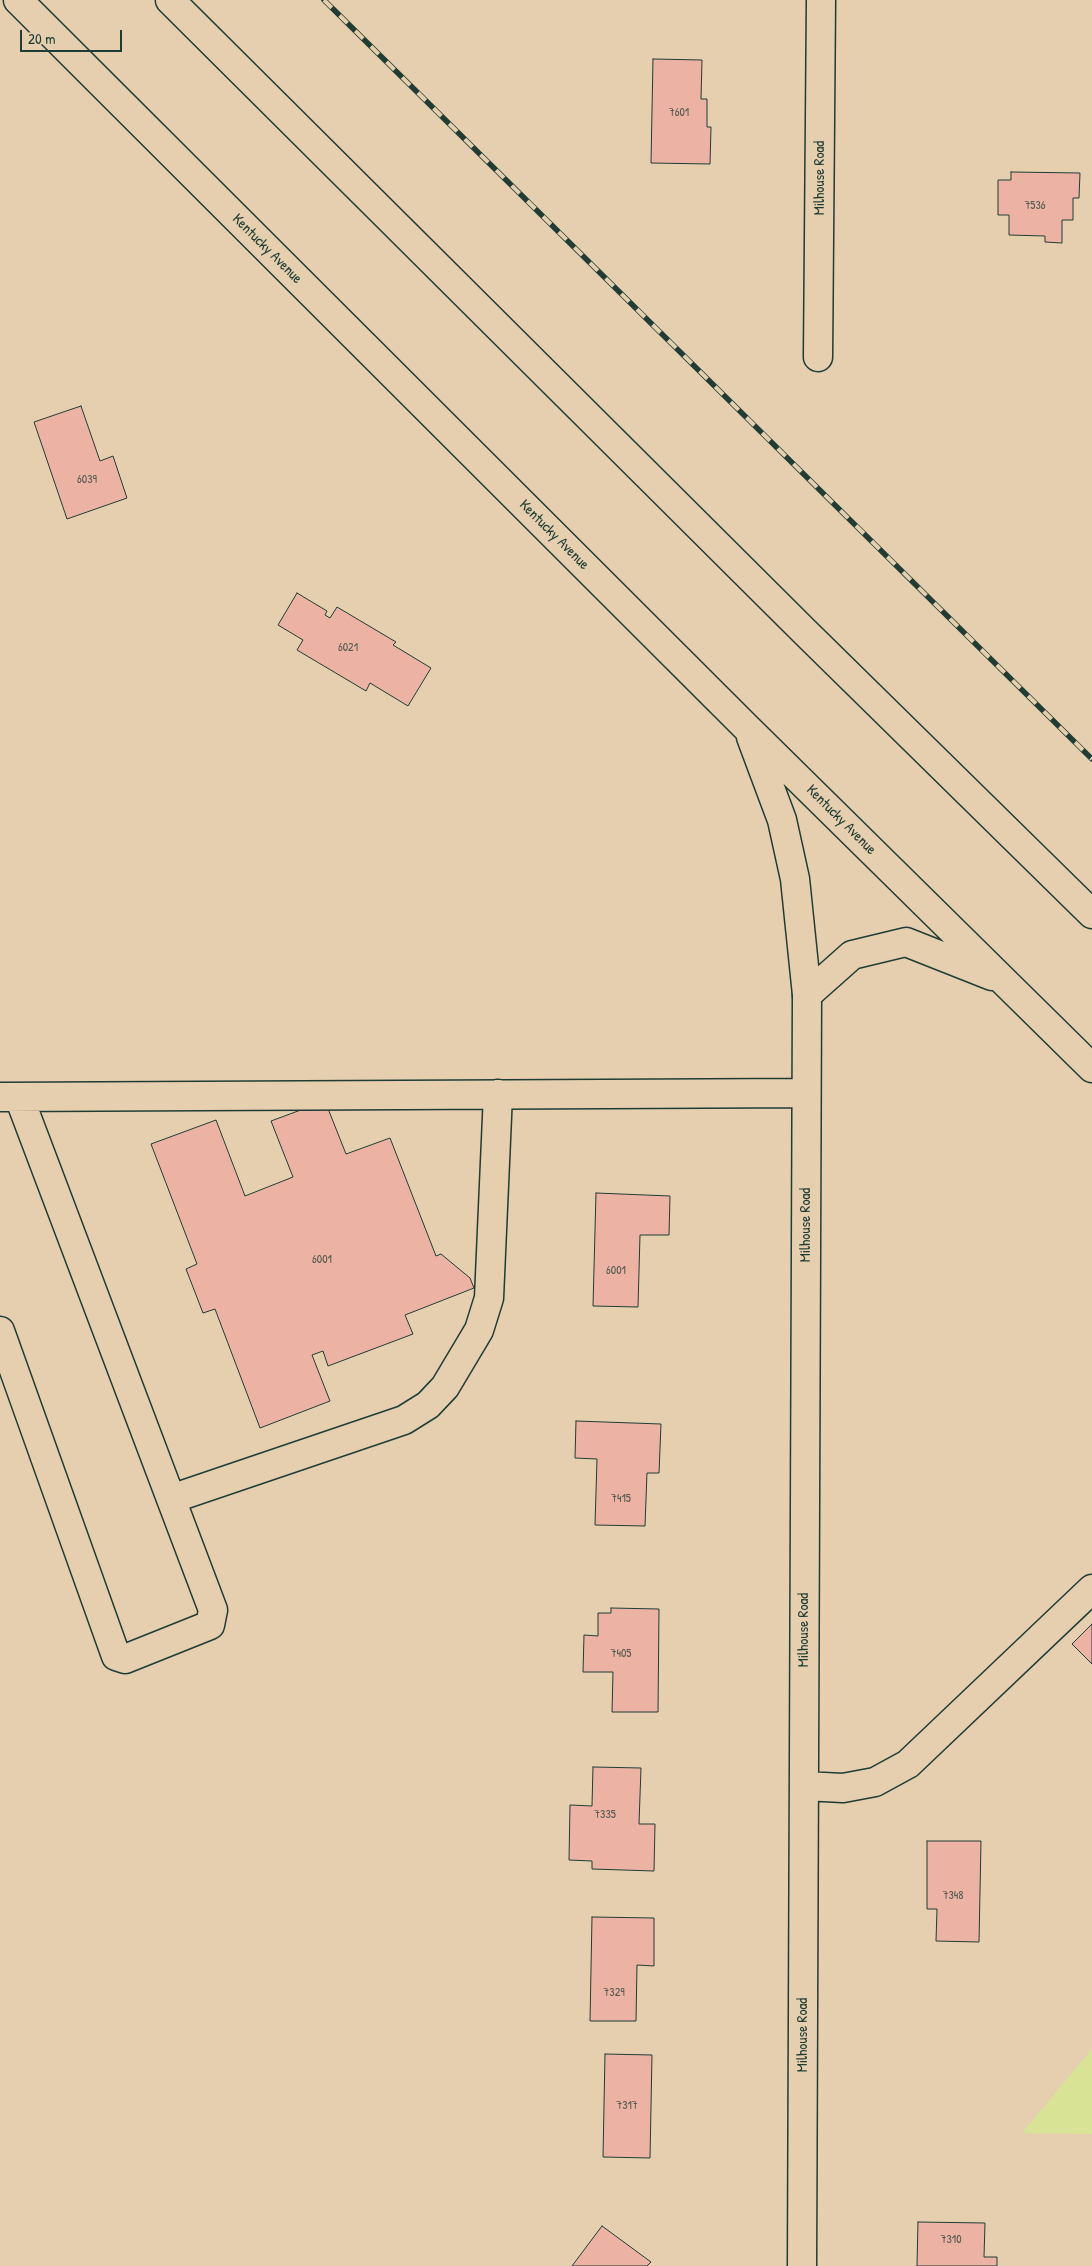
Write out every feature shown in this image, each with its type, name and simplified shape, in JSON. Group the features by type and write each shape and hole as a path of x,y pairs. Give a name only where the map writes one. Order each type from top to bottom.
{"main road":[{"name":"Kentucky Avenue","path":"18,0 748,729 1092,1068"},
{"path":"170,0 798,625 1092,914"},
{"name":"Milhouse Road","path":"818,357 821,0"},
{"name":"Milhouse Road","path":"748,729 782,820 793,870 807,995 802,2266"},
{"path":"807,995 852,955 906,942 1005,982"},
{"path":"0,1331 116,1656 125,1659 210,1625 213,1610 172,1499 10,1097 806,1093"},
{"path":"172,1499 404,1420 428,1405 445,1387 479,1330 489,1298 498,1094"},
{"path":"804,1786 843,1788 875,1782 908,1764 1092,1589"}],"green space":[{"path":"1092,2049 1092,2134 1022,2133"}],"building":[{"path":"653,59 702,60 701,99 707,99 707,127 711,127 710,164 651,163"},
{"path":"1011,172 1080,173 1079,198 1073,198 1073,220 1062,220 1062,243 1045,242 1045,236 1009,235 1009,215 998,215 998,180 1011,180"},
{"path":"81,406 100,461 113,456 127,498 67,519 34,422"},
{"path":"297,593 327,611 325,615 330,618 337,607 396,642 393,645 431,668 408,706 370,683 366,691 297,650 303,640 278,625"},
{"path":"325,1101 346,1154 390,1138 436,1256 441,1254 470,1278 474,1288 405,1315 413,1334 328,1366 323,1351 312,1355 330,1401 260,1428 215,1309 203,1313 186,1269 197,1264 151,1144 216,1120 245,1196 293,1177 271,1121"},
{"path":"596,1193 670,1196 669,1235 640,1235 638,1307 593,1306"},
{"path":"576,1421 661,1424 659,1473 647,1473 645,1526 595,1525 597,1459 575,1458"},
{"path":"611,1608 659,1609 658,1712 612,1712 613,1672 583,1672 584,1635 598,1636 598,1613 611,1613"},
{"path":"1092,1624 1092,1664 1072,1644"},
{"path":"593,1767 641,1768 639,1824 655,1824 654,1871 592,1869 592,1861 569,1860 570,1805 592,1806"},
{"path":"927,1841 981,1841 979,1942 936,1941 937,1909 927,1909"},
{"path":"592,1917 654,1918 654,1966 637,1965 636,2021 590,2021"},
{"path":"605,2054 652,2055 650,2158 603,2157"},
{"path":"918,2222 985,2223 984,2257 997,2257 997,2266 917,2266"},
{"path":"602,2226 651,2262 647,2266 572,2266"}],"railway":[{"path":"324,0 1092,759"}]}
